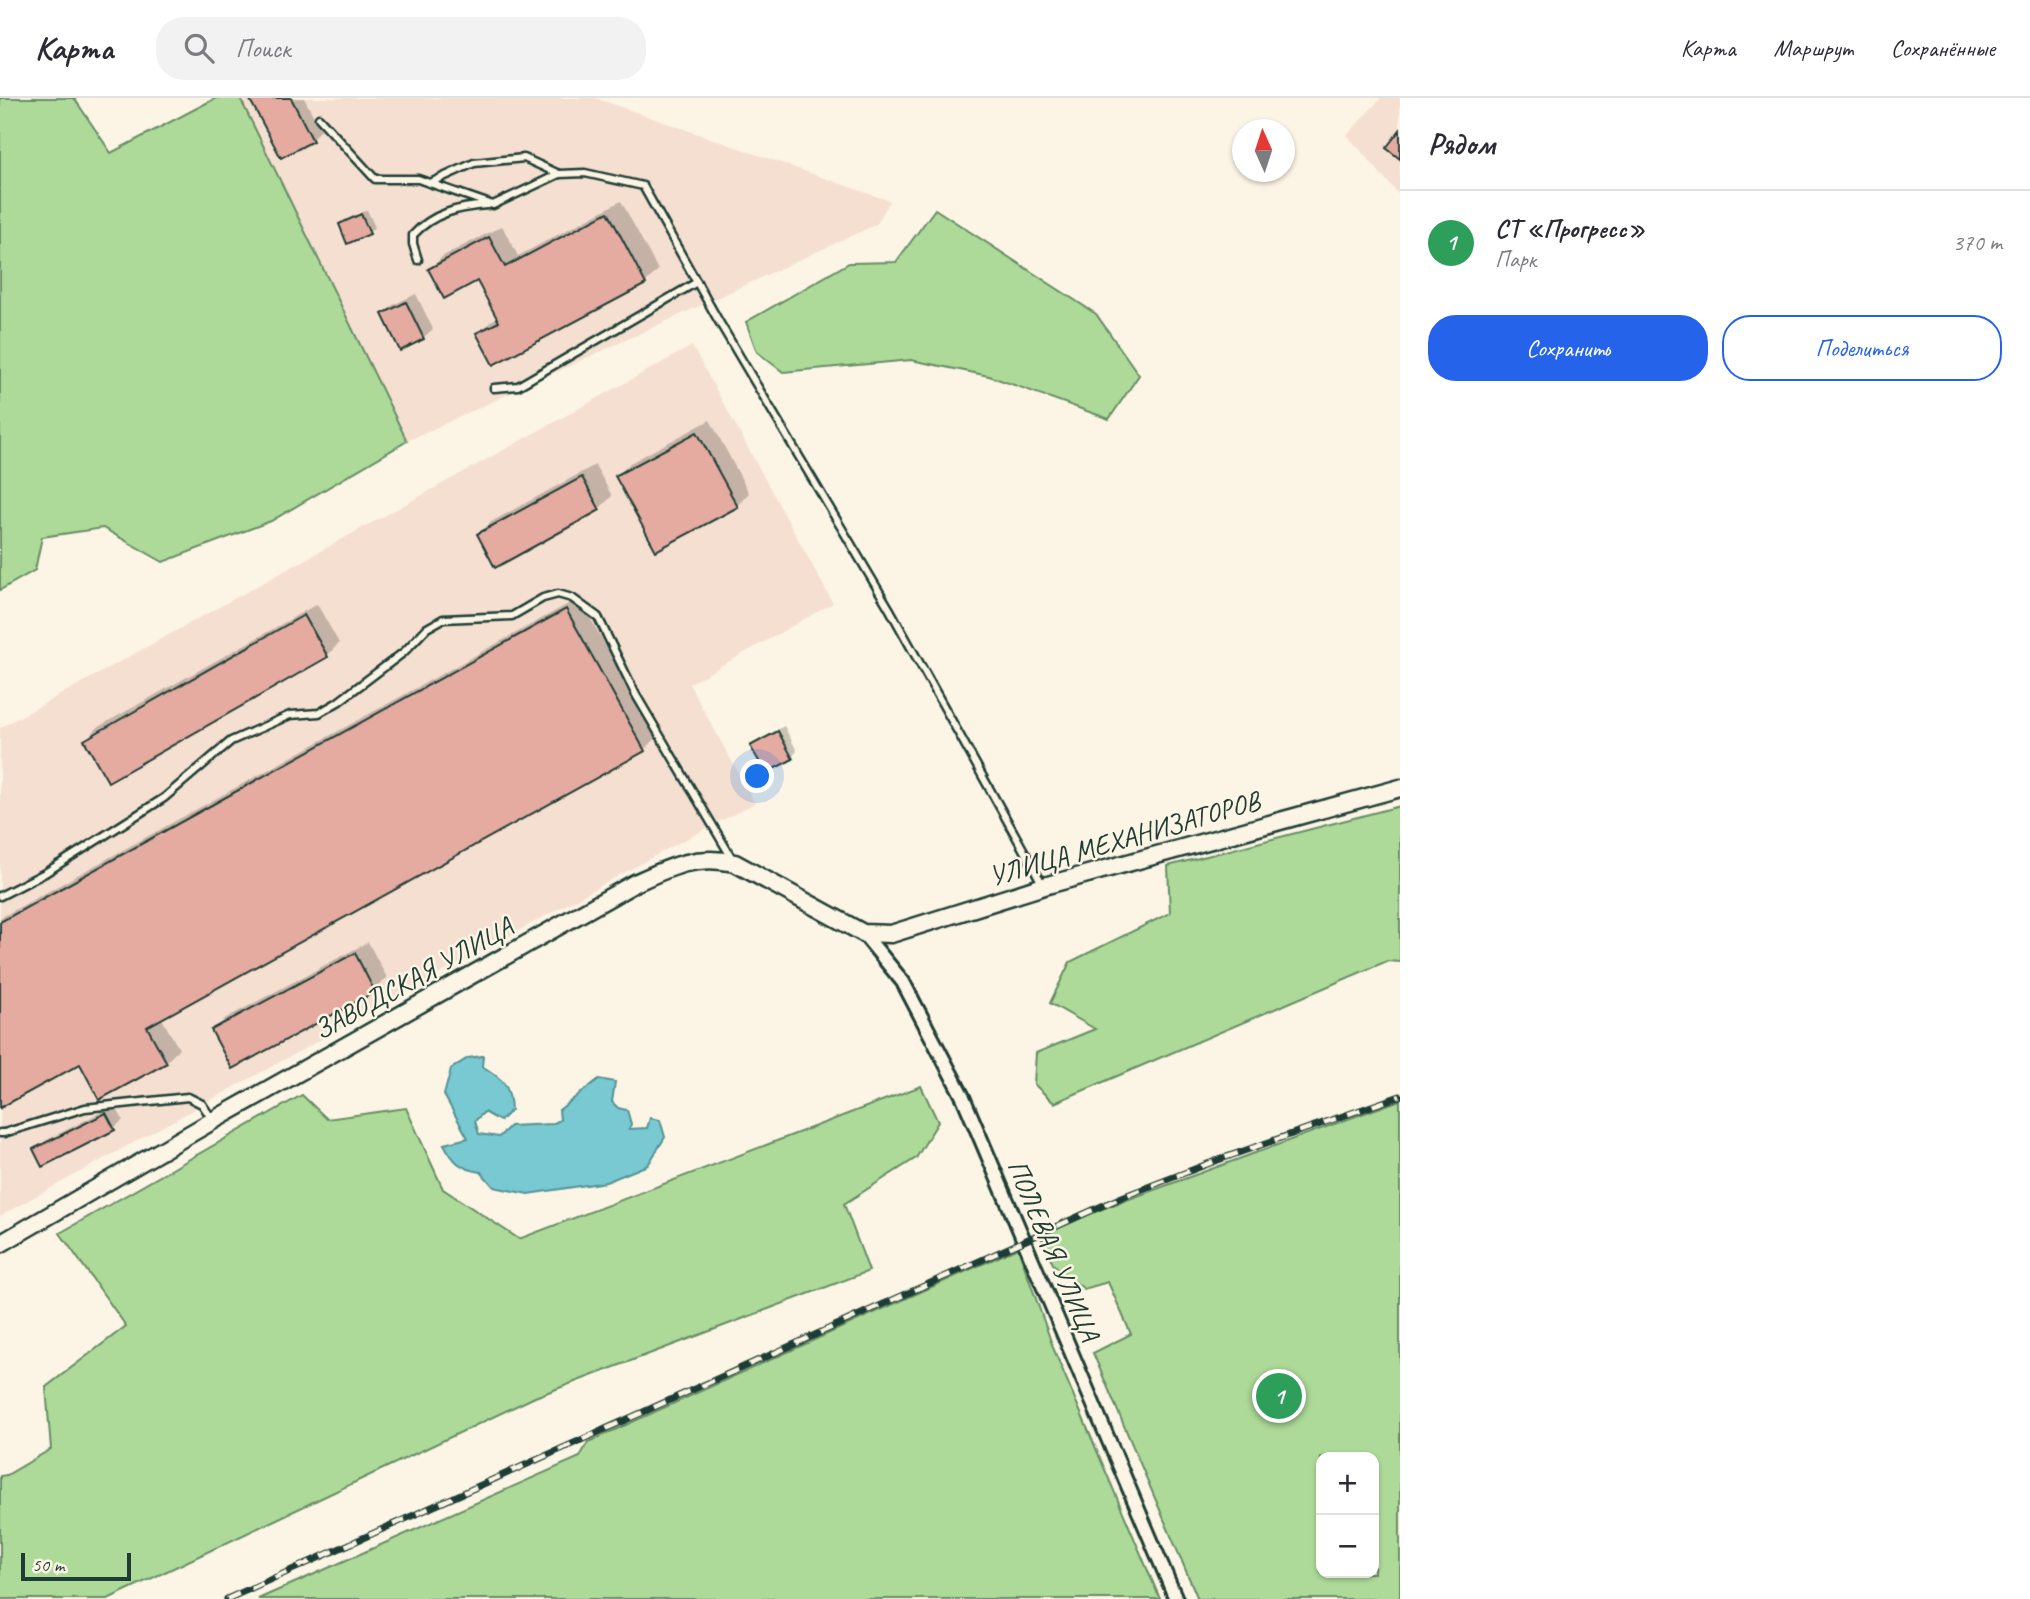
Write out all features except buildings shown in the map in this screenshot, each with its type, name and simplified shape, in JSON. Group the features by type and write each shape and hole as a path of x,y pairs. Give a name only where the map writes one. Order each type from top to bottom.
{"street":[{"name":"УЛИЦА МЕХАНИЗАТОРОВ","path":"863,933 891,934 1044,887 1400,788"},
{"name":"ЗАВОДСКАЯ УЛИЦА","path":"0,1244 214,1120 635,883 666,869 693,861 717,859 735,863 863,933"},
{"name":"ПОЛЕВАЯ УЛИЦА","path":"863,933 903,982 962,1097 1176,1599"}],"lane":[{"path":"319,118 375,179 418,179 493,205"},
{"path":"430,183 474,163 524,158 559,174"},
{"path":"418,260 413,235 423,224 460,207 493,205 559,174 585,173 643,186 696,282 889,608 1044,887"},
{"path":"494,388 518,386 696,282"},
{"path":"0,896 45,873 164,798 231,741 290,715 319,712 338,702 404,652 427,628 443,619 512,616 543,598 558,594 572,598 598,617 636,695 735,863"},
{"path":"0,1133 85,1108 188,1097 202,1104 214,1120"}],"shaded area":[{"path":"240,98 595,98 890,201 877,224 407,441"},
{"path":"1381,98 1400,98 1400,196 1347,135"},
{"path":"692,346 833,603 689,684 755,803 0,1216 0,728"}],"green space":[{"path":"0,98 74,98 111,153 216,98 240,98 407,441 271,521 163,562 103,528 42,537 35,570 0,590"},
{"path":"935,209 1096,314 1139,375 1109,419 989,376 911,360 783,372 757,352 746,322 849,263 896,262"},
{"path":"1400,806 1400,962 1387,961 1054,1103 1034,1084 1036,1053 1095,1029 1050,1003 1070,962 1170,913 1168,866"},
{"path":"921,1086 938,1122 916,1158 844,1204 869,1271 535,1397 108,1599 0,1599 0,1476 7,1475 51,1449 46,1387 126,1326 60,1233 302,1095 327,1119 406,1108 443,1189 519,1239"},
{"path":"1400,1100 1400,1599 1198,1599 1093,1353 1131,1334 1108,1282 1084,1289 1053,1264 1039,1232"},
{"path":"1018,1248 1054,1350 1160,1599 258,1599 580,1457 588,1442"}],"water":[{"path":"483,1056 482,1066 500,1079 507,1089 511,1110 500,1121 484,1112 475,1121 479,1134 499,1137 510,1126 552,1124 560,1120 559,1110 599,1079 615,1082 612,1102 618,1108 627,1110 631,1124 629,1129 647,1128 650,1118 660,1120 665,1137 648,1165 606,1182 528,1194 494,1187 481,1172 458,1163 444,1144 468,1138 444,1095 451,1069 468,1058"}],"railway":[{"path":"227,1599 1122,1197 1400,1096"}],"place":[{"name":"СТ «Прогресс»","path":"1279,1396"}]}
